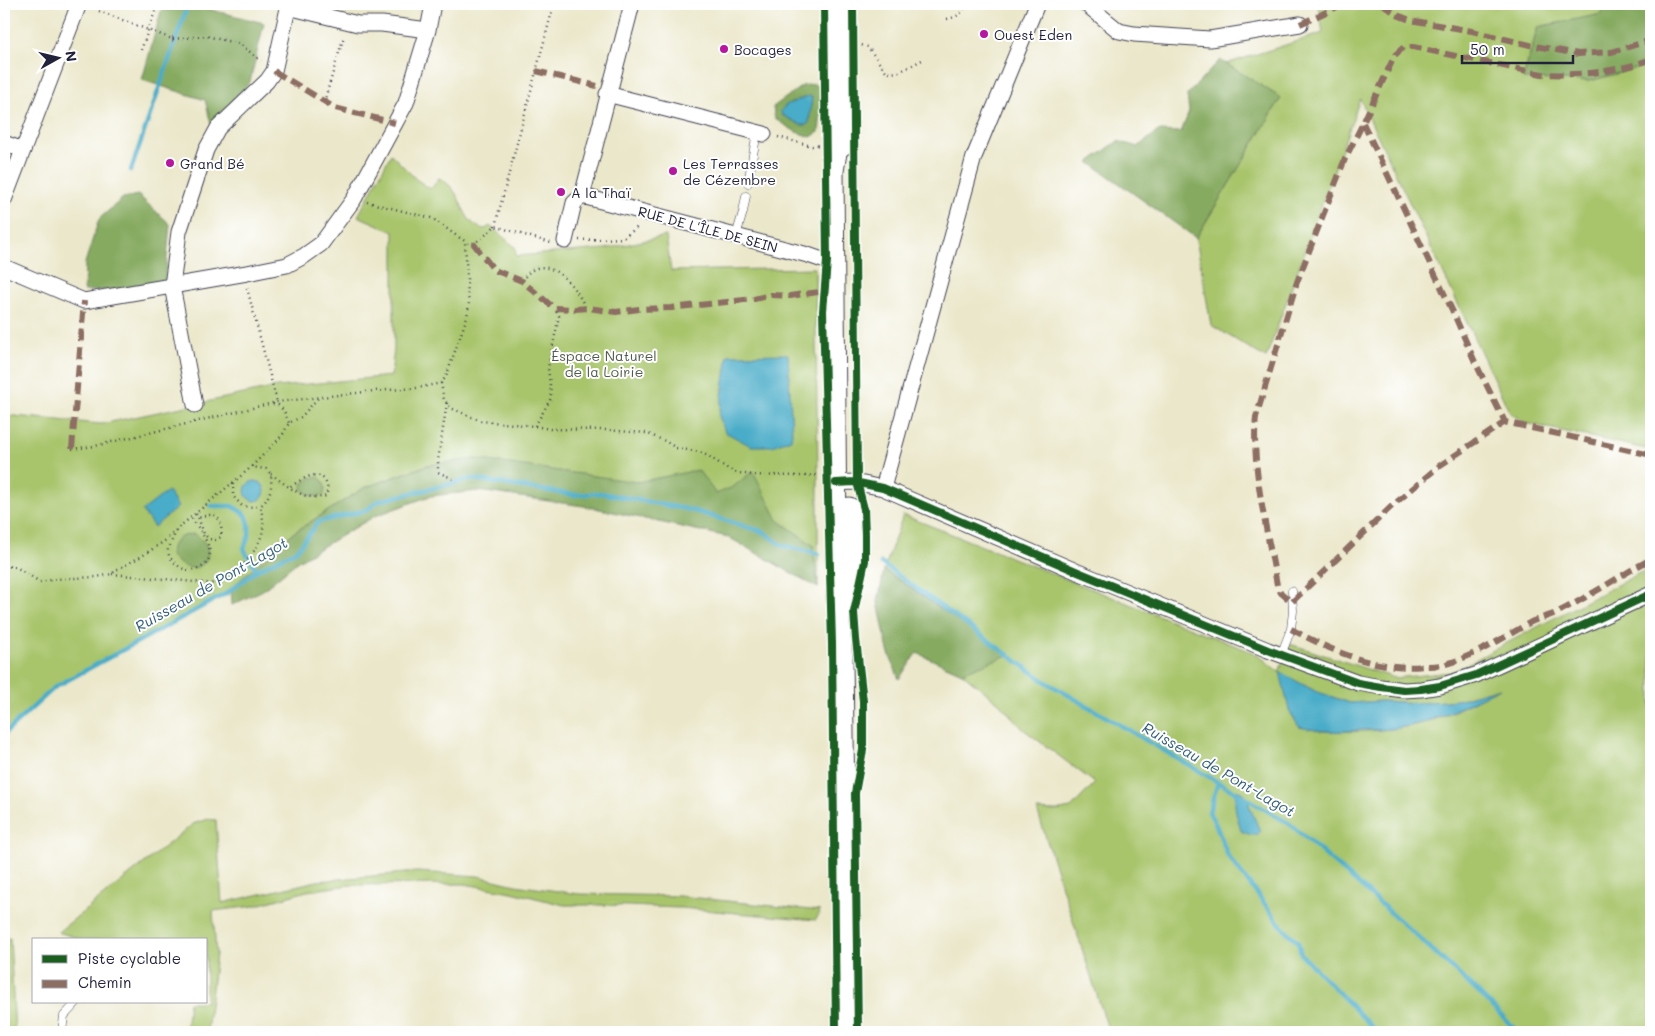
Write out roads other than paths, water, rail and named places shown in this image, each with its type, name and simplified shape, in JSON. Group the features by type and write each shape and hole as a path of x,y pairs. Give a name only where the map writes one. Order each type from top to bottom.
{"main road":[{"path":"839,4 832,139 834,480 837,597 842,660 847,1032"},
{"path":"832,139 845,167 846,290 834,480"},
{"path":"834,264 842,264 842,283 846,290"}],"street":[{"path":"4,200 79,4"},
{"path":"4,267 84,301 287,265 304,256 321,244 354,199 406,103 428,30 433,4"},
{"path":"565,241 574,203 582,196 607,94 632,4"},
{"path":"883,488 974,156 1037,4"},
{"path":"1086,4 1120,31 1143,34 1210,39 1300,24"},
{"path":"195,404 172,286 179,232 206,150 218,128 274,71 289,5 358,24 382,24 428,30"},
{"path":"607,94 760,133"},
{"path":"4,143 23,150"},
{"name":"RUE DE L'ÎLE DE SEIN","path":"582,196 808,255 834,264"},
{"path":"834,480 857,482 883,488 1078,572 1281,654 1358,683 1404,690 1448,684 1476,675 1651,594"}],"lane":[{"path":"748,183 760,133"},
{"path":"736,236 746,196"},
{"path":"1281,654 1291,629 1293,611 1292,591"},
{"path":"62,1032 64,1016 75,1004"}],"water":[{"path":"808,96 812,97 809,123 801,125 782,115 781,111 786,105"},
{"path":"788,354 791,439 772,446 751,446 725,432 719,416 728,355"},
{"path":"255,481 262,484 265,491 262,498 255,501 248,498 245,491 248,484"},
{"path":"168,491 178,507 154,527 142,511"},
{"path":"1280,672 1315,691 1350,703 1382,701 1420,703 1457,700 1500,688 1451,712 1412,725 1385,730 1322,731 1299,727 1289,710"},
{"path":"1237,790 1244,793 1260,831 1257,835 1241,831 1235,805"}],"waterway":[{"path":"131,170 188,4"},
{"name":"Ruisseau de Pont-Lagot","path":"4,734 55,687 227,593 257,570 297,550 318,522 367,510 378,501 472,479 575,495 601,493 691,510 764,532 781,545 819,554"},
{"path":"211,506 232,506 246,515 249,524 249,536 244,548 257,570"},
{"name":"Ruisseau de Pont-Lagot","path":"881,563 1046,682 1290,824 1416,935 1518,1032"},
{"path":"1218,782 1209,812 1228,856 1283,928 1298,942 1301,954 1377,1032"}],"place":[{"name":"Ouest Eden","path":"984,34"},
{"name":"Bocages","path":"724,49"},
{"name":"Grand Bé","path":"170,163"},
{"name":"Les Terrasses de Cézembre","path":"673,171"},
{"name":"A la Thaï","path":"561,192"}],"park label":[{"name":"Éspace Naturel de la Loirie","path":"604,364"}]}
